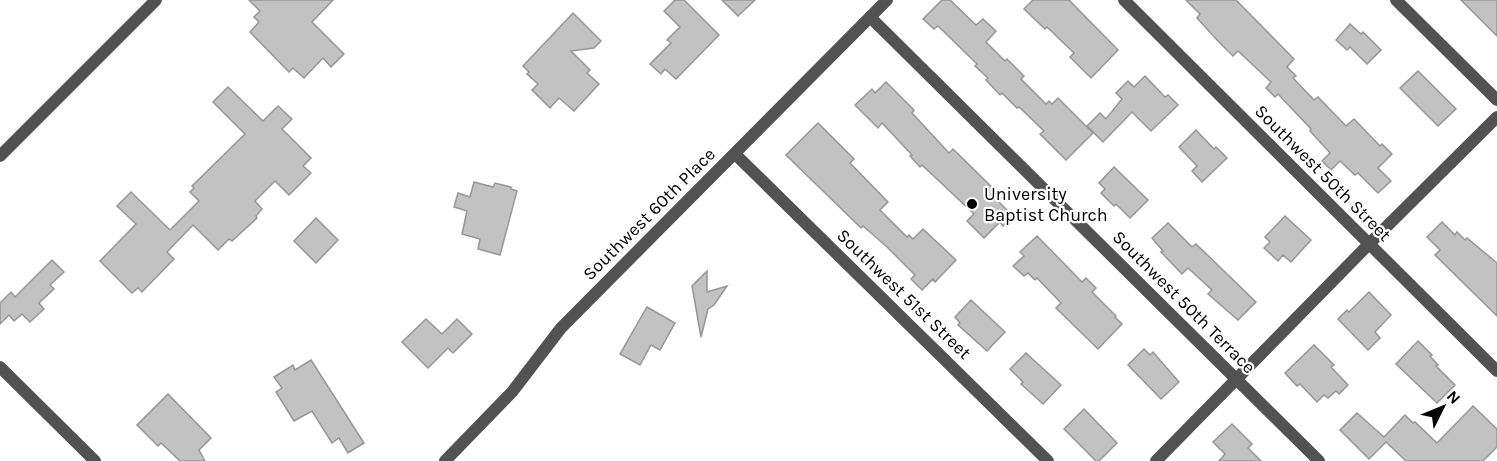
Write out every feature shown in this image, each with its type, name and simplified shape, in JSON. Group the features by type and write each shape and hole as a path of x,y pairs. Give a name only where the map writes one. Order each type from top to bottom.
{"street":[{"path":"0,156 156,0"},
{"name":"Southwest 60th Place","path":"445,461 512,392 561,328 887,0"},
{"name":"Southwest 50th Street","path":"1124,0 1497,371"},
{"path":"1396,0 1497,100"},
{"name":"Southwest 50th Terrace","path":"870,17 1319,461"},
{"path":"1156,461 1497,117"},
{"name":"Southwest 51st Street","path":"735,154 1048,461"},
{"path":"0,367 95,461"}],"building":[{"path":"249,0 333,0 312,22 344,54 331,67 323,58 304,78 293,68 289,72 250,32 259,22 254,17 260,11"},
{"path":"675,0 684,0 719,35 676,79 665,69 661,74 650,64 671,43 667,40 680,27 664,11"},
{"path":"722,0 755,0 738,16"},
{"path":"942,0 950,0 976,25 983,19 996,31 986,42 1024,76 1021,79 1046,104 1049,101 1052,104 1058,98 1093,133 1066,160 1040,134 1044,131 1002,93 1000,95 986,80 988,78 975,66 977,64 938,26 934,29 923,19"},
{"path":"1033,0 1069,0 1118,50 1091,78 1070,57 1074,53 1024,9"},
{"path":"1186,0 1236,0 1294,59 1287,67 1296,76 1293,78 1314,100 1318,97 1346,126 1354,119 1380,146 1382,144 1392,154 1378,168 1391,181 1378,193 1358,173 1355,175 1340,161 1331,170 1322,161 1330,153 1278,94 1275,97 1266,88 1271,82 1238,51 1233,56 1197,18 1200,14"},
{"path":"1461,0 1497,0 1497,36"},
{"path":"573,13 601,41 594,48 571,51 590,70 587,73 599,84 574,111 559,98 550,108 532,90 538,84 527,74 529,72 523,66"},
{"path":"1350,24 1361,34 1363,32 1381,50 1367,64 1350,47 1347,50 1336,40"},
{"path":"1418,71 1456,109 1438,126 1400,88"},
{"path":"1145,76 1165,97 1168,95 1178,105 1151,131 1132,112 1103,142 1087,126 1100,113 1106,119 1122,99 1116,93 1128,81 1134,87"},
{"path":"886,82 914,110 912,113 949,153 953,149 1002,197 998,201 1013,216 1003,226 1000,222 984,238 967,221 974,214 922,165 920,167 882,123 878,128 855,105 872,89 875,93"},
{"path":"228,87 263,121 278,106 292,119 282,129 311,158 303,166 311,173 289,195 275,181 255,201 262,209 256,216 257,218 232,241 229,239 218,250 193,225 167,252 174,259 142,292 138,288 132,293 100,261 136,224 117,206 131,192 170,230 199,201 190,192 194,188 192,186 245,134 213,102"},
{"path":"818,123 854,159 850,163 888,202 880,210 907,237 909,235 913,239 923,229 956,260 935,282 933,279 922,290 911,279 915,275 887,247 863,226 861,228 786,155"},
{"path":"1196,130 1214,149 1216,147 1227,158 1202,182 1192,171 1197,166 1179,147"},
{"path":"1114,167 1148,200 1130,218 1101,193 1105,189 1099,183"},
{"path":"474,182 493,187 495,183 517,191 500,255 478,249 480,239 462,234 467,211 454,207 458,193 470,197"},
{"path":"1285,216 1311,240 1291,262 1283,255 1278,261 1264,248 1270,242 1265,237"},
{"path":"316,218 338,240 316,263 294,241"},
{"path":"1442,222 1455,235 1457,232 1465,240 1467,238 1497,263 1497,316 1435,255 1440,250 1427,237"},
{"path":"1168,223 1192,247 1196,244 1256,302 1238,320 1208,294 1212,290 1188,268 1182,274 1161,252 1163,251 1152,238"},
{"path":"1037,236 1082,282 1086,278 1096,288 1092,292 1122,324 1098,349 1056,308 1061,303 1037,278 1035,280 1028,273 1024,276 1013,266 1024,256 1020,252"},
{"path":"52,260 64,272 50,285 54,289 39,303 44,309 30,322 22,314 14,321 9,315 0,324 0,303 11,292 15,297"},
{"path":"707,271 707,292 727,286 714,305 708,309 701,337 692,286"},
{"path":"1369,292 1391,315 1375,332 1380,338 1368,350 1338,319 1347,310 1349,312"},
{"path":"971,300 1005,332 987,351 958,325 960,323 955,317"},
{"path":"647,307 675,323 660,350 651,345 640,365 620,354"},
{"path":"426,319 442,334 457,319 472,334 453,353 448,348 428,368 402,342"},
{"path":"1418,341 1432,355 1430,356 1438,365 1436,366 1455,385 1437,403 1396,364"},
{"path":"1314,345 1334,365 1331,367 1348,385 1339,394 1336,391 1328,398 1324,395 1317,402 1300,384 1297,386 1285,373"},
{"path":"1144,349 1150,355 1153,352 1179,382 1161,399 1128,365"},
{"path":"1026,353 1061,385 1043,404 1021,384 1023,382 1010,369"},
{"path":"311,360 364,443 348,453 339,438 332,443 312,411 294,421 276,392 282,388 274,377 293,365 295,370"},
{"path":"168,394 211,438 199,450 205,461 180,461 161,443 158,446 137,425"},
{"path":"1473,406 1497,429 1497,447 1483,461 1406,461 1386,442 1369,459 1340,430 1357,413 1384,437 1405,415 1437,443"},
{"path":"1084,409 1117,443 1099,461 1096,461 1064,429"},
{"path":"1232,424 1252,444 1248,448 1261,461 1219,461 1225,454 1213,442"}],"place":[{"name":"University Baptist Church","path":"972,204"}]}
